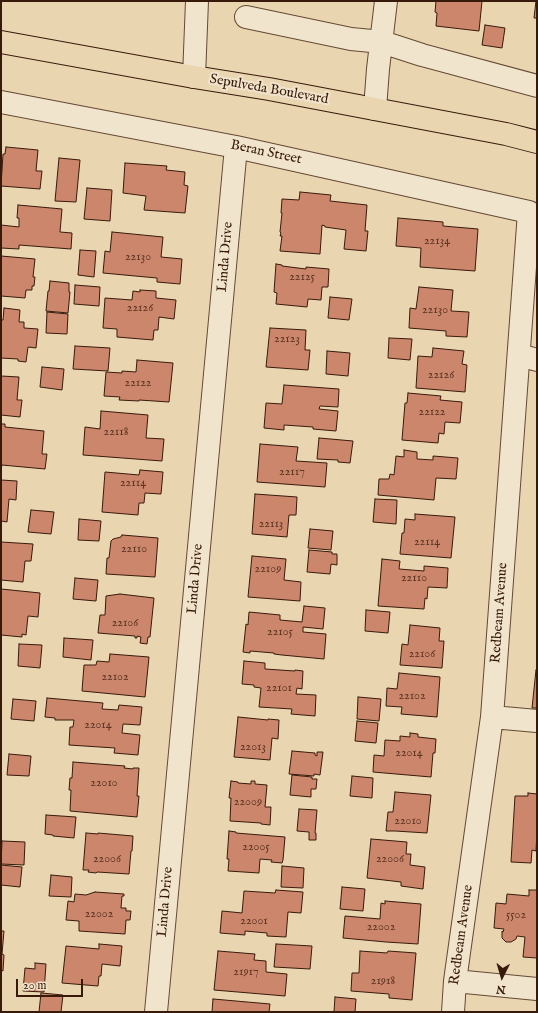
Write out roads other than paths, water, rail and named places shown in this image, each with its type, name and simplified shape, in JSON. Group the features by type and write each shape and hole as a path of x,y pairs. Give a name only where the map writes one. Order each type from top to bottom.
{"main road":[{"name":"Sepulveda Boulevard","path":"1,42 269,89 506,134 537,142"}],"street":[{"path":"194,76 197,1"},
{"path":"376,109 378,69 386,1"},
{"path":"246,17 351,39 382,42 422,55 537,86"},
{"name":"Beran Street","path":"1,102 236,147 530,212"},
{"name":"Linda Drive","path":"156,1012 236,147"},
{"name":"Redbeam Avenue","path":"453,1012 455,981 492,717 528,358 530,212"},
{"path":"492,717 537,721"},
{"path":"455,981 537,989"}]}
